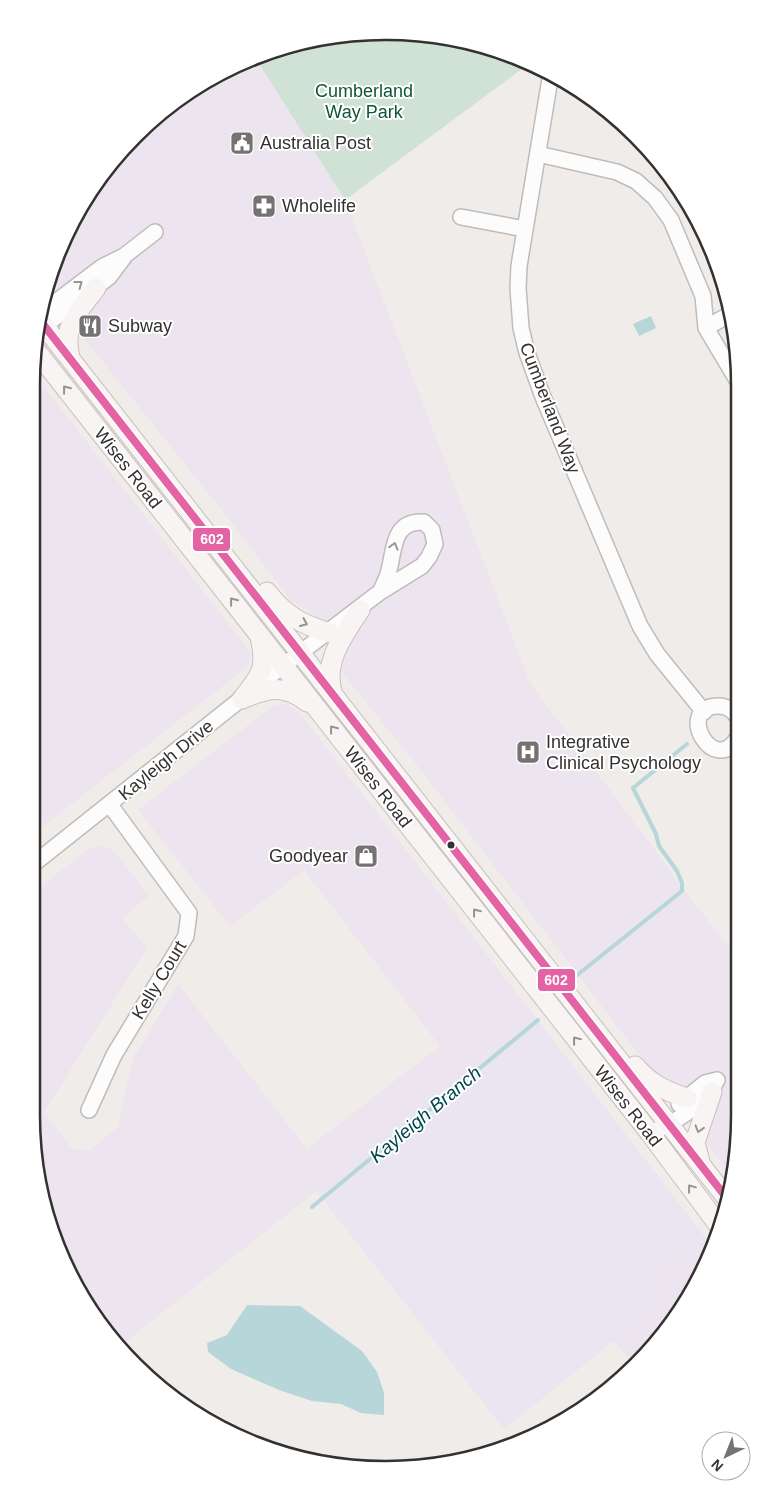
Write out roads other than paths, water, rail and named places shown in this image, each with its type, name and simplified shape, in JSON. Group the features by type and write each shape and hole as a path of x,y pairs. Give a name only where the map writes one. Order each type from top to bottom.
{"main road":[{"path":"70,359 66,343 68,330 76,314 96,288"},
{"name":"Wises Road","path":"45,328 722,1192"},
{"name":"Wises Road","path":"41,358 650,1133 715,1220"},
{"path":"216,546 254,576 287,615 303,624 330,632"},
{"path":"335,699 329,682 329,669 336,649 360,610"},
{"path":"242,699 262,672 264,656 260,636"},
{"path":"242,699 261,691 283,689 300,697 318,710"},
{"path":"582,1014 616,1044 645,1078 658,1087 687,1098"},
{"path":"701,1166 695,1142 712,1092"}],"street":[{"name":"Cumberland Way","path":"550,82 519,266 519,306 523,341 532,369 640,626 657,654 704,712"},
{"path":"538,154 617,172 646,188 664,209 674,228 703,296 706,328 730,369"},
{"path":"461,217 525,229"},
{"path":"48,315 102,267 124,256 154,232"},
{"path":"47,318 96,288 109,277 124,256"},
{"path":"706,328 724,318"},
{"name":"Kayleigh Drive","path":"40,860 283,666 360,610 380,592 422,566 435,544 432,530 424,522 414,521 406,525 397,535 388,573 380,592"},
{"path":"731,710 724,706 716,706 704,712 698,724 698,732 705,744 718,748 731,745"},
{"name":"Kelly Court","path":"89,1110 114,1055 186,936 189,913 110,805"},
{"path":"650,1133 712,1092 717,1080 705,1083 687,1098 666,1121"}],"water":[{"path":"651,316 656,328 639,336 633,324"},
{"path":"247,1305 300,1306 362,1351 377,1372 384,1393 384,1415 361,1413 341,1404 312,1401 279,1390 231,1369 208,1352 207,1343 227,1335"}],"waterway":[{"name":"Kayleigh Branch","path":"576,976 682,891 682,883 677,871 659,846 656,834 633,788 687,744"},
{"name":"Kayleigh Branch","path":"312,1207 538,1020"}],"place":[{"name":"Australia Post","path":"242,143"},
{"name":"Wholelife","path":"264,206"},
{"name":"Subway","path":"90,326"},
{"name":"Integrative Clinical Psychology","path":"528,752"},
{"name":"Goodyear","path":"366,856"}],"park label":[{"name":"Cumberland Way Park","path":"364,101"}]}
